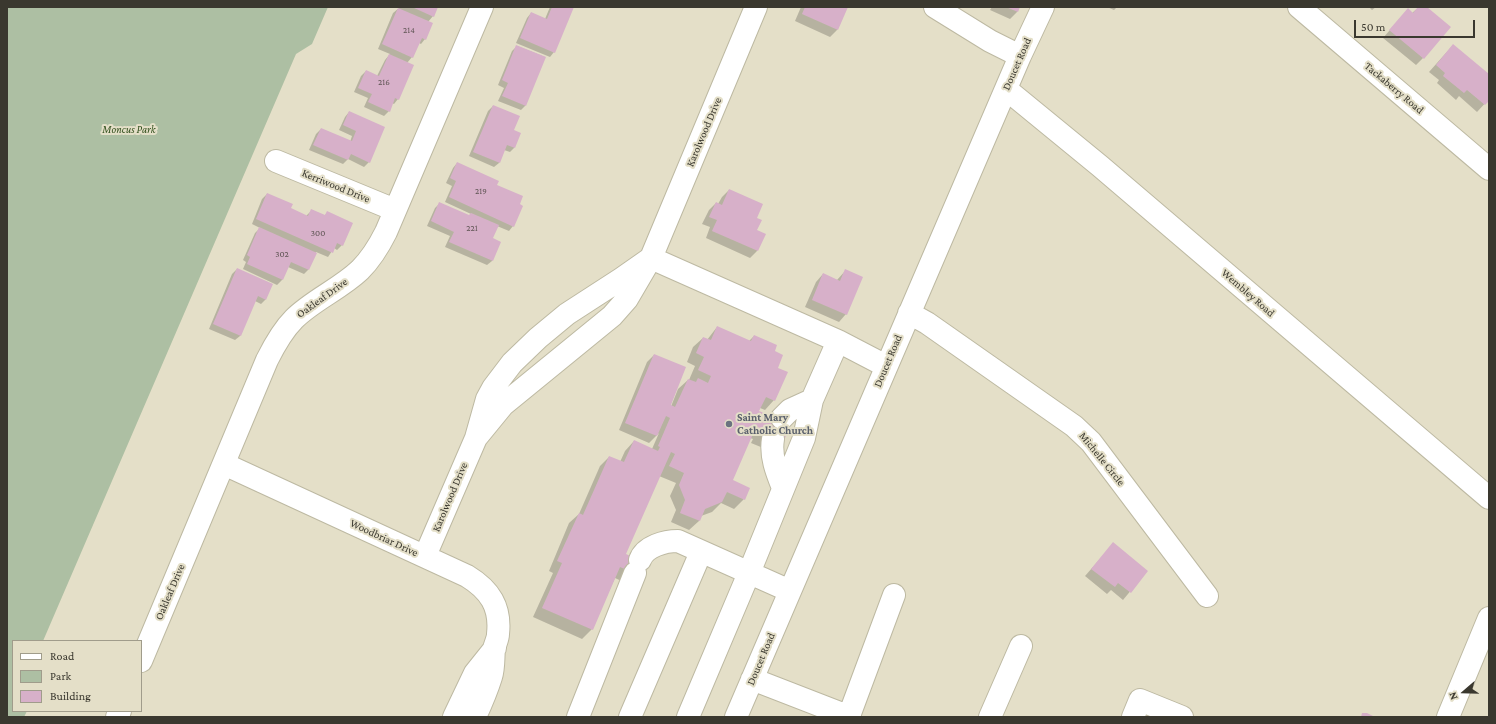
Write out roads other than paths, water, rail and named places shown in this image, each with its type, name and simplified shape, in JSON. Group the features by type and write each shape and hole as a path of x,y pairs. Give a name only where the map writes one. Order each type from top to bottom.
{"street":[{"name":"Oakleaf Drive","path":"142,659 267,360 282,334 293,320 311,304 345,282 359,270 379,246 482,7"},
{"name":"Karolwood Drive","path":"476,438 503,405 612,316 627,299 651,258 756,7"},
{"path":"935,7 1020,56"},
{"name":"Doucet Road","path":"736,717 1020,56 1043,7"},
{"name":"Tackaberry Road","path":"1299,7 1489,169"},
{"name":"Wembley Road","path":"1006,89 1100,166 1489,498"},
{"name":"Kerriwood Drive","path":"276,161 395,210"},
{"name":"Karolwood Drive","path":"425,556 476,438 487,399 493,388 512,363 538,338 567,314 621,280 651,258"},
{"path":"651,258 838,341 886,366"},
{"name":"Michelle Circle","path":"909,313 927,323 1074,426 1091,442 1207,596"},
{"path":"688,717 804,438 812,400 838,341"},
{"path":"782,418 790,410 812,400"},
{"path":"773,439 771,448 783,488"},
{"name":"Woodbriar Drive","path":"224,464 467,576 479,584 489,594 496,607 499,622 498,636 492,675 476,717"},
{"path":"578,717 641,556 652,547 669,541 678,541 790,591"},
{"path":"630,717 701,552"},
{"path":"752,679 849,717 894,595"},
{"path":"1448,717 1483,650 1489,618"},
{"path":"990,717 1021,646"},
{"name":"Woodbriar Drive","path":"454,717 475,673 495,648"},
{"path":"1133,717 1140,700 1182,717"}],"place":[{"name":"Saint Mary Catholic Church","path":"729,424"}],"park label":[{"name":"Moncus Park","path":"129,130"}]}
